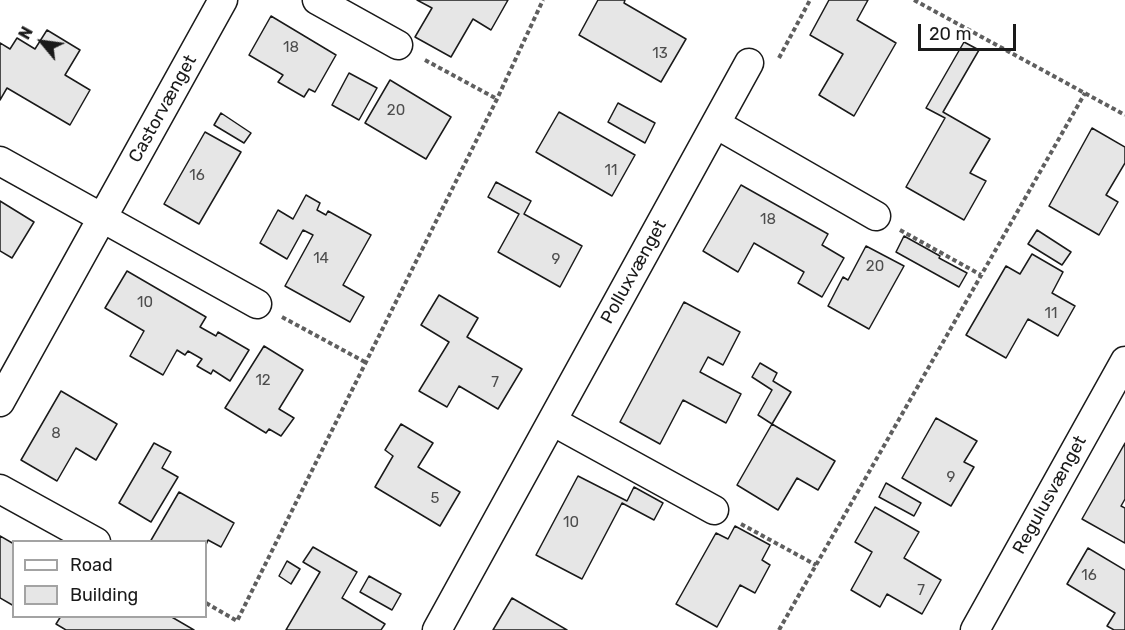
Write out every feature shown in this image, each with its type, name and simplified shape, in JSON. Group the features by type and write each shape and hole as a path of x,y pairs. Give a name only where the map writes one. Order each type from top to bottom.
{"street":[{"name":"Castorvænget","path":"0,402 223,0"},
{"path":"317,0 398,45"},
{"name":"Polluxvænget","path":"437,630 749,63"},
{"path":"716,124 876,216"},
{"path":"0,161 257,304"},
{"name":"Regulusvænget","path":"975,630 1125,361"},
{"path":"552,421 714,510"},
{"path":"0,489 92,540"}],"path":[{"path":"207,604 237,621 497,99 543,0"},
{"path":"749,63 775,65 810,0"},
{"path":"914,0 1125,115"},
{"path":"398,45 497,99"},
{"path":"779,630 1085,93"},
{"path":"876,216 981,275"},
{"path":"257,304 364,362"},
{"path":"714,510 816,565"}],"building":[{"path":"417,0 508,0 491,30 473,19 451,57 415,37 432,8"},
{"path":"598,0 625,0 624,3 686,39 661,82 579,35"},
{"path":"829,0 868,0 857,20 896,43 854,116 819,95 843,54 810,35"},
{"path":"271,16 336,55 315,92 309,89 304,97 278,82 283,75 249,55"},
{"path":"47,30 80,50 65,75 90,90 70,125 7,88 0,100 0,43 10,49 17,38 35,49"},
{"path":"964,42 979,50 943,112 990,139 970,173 986,181 964,220 906,187 945,118 926,108"},
{"path":"349,73 377,88 359,120 332,105"},
{"path":"390,80 451,117 426,159 365,123"},
{"path":"618,103 655,123 645,143 608,122"},
{"path":"559,112 635,155 612,196 536,152"},
{"path":"221,113 251,133 244,143 214,125"},
{"path":"1092,128 1125,147 1125,163 1106,195 1118,202 1099,235 1049,206"},
{"path":"205,132 241,152 199,224 164,204"},
{"path":"496,182 531,201 524,214 582,246 560,287 498,252 519,214 488,197"},
{"path":"741,185 828,234 822,245 844,258 822,297 798,283 804,272 754,243 738,272 703,251"},
{"path":"306,195 320,203 317,210 326,215 328,211 371,235 343,285 364,297 350,322 285,286 313,235 303,230 287,259 260,243 278,210 293,219"},
{"path":"0,201 34,222 12,258 0,251"},
{"path":"1037,230 1071,252 1062,265 1028,244"},
{"path":"904,236 967,273 959,287 896,252"},
{"path":"866,246 904,266 869,329 828,306 843,277 848,280"},
{"path":"1032,254 1063,272 1052,293 1075,306 1058,336 1028,319 1006,358 966,335 1006,266 1020,274"},
{"path":"127,271 206,317 200,327 216,336 218,332 249,350 230,381 213,370 211,374 197,366 202,359 188,351 185,355 177,350 163,375 130,356 144,331 105,308"},
{"path":"439,295 478,318 467,337 522,369 498,409 459,386 447,407 419,391 449,342 421,325"},
{"path":"684,302 740,332 723,365 708,357 700,372 741,394 726,423 683,400 660,444 620,422"},
{"path":"264,346 303,370 279,409 294,418 281,436 269,429 266,433 225,408"},
{"path":"760,363 777,373 773,381 791,392 772,424 758,415 772,390 752,377"},
{"path":"61,391 117,424 96,460 76,448 57,481 21,460"},
{"path":"936,418 977,441 964,462 974,467 951,506 902,478"},
{"path":"401,424 433,443 418,467 460,492 440,526 375,487 393,456 385,450"},
{"path":"772,424 835,461 818,490 797,478 778,510 737,485"},
{"path":"154,443 171,452 162,468 178,477 151,522 119,503"},
{"path":"1125,443 1125,499 1121,506 1125,508 1125,543 1082,519"},
{"path":"578,476 627,501 634,487 663,503 654,520 622,503 582,579 536,555"},
{"path":"886,483 921,503 914,516 879,497"},
{"path":"179,492 234,523 221,547 208,540 207,542 207,540 151,540"},
{"path":"875,507 919,532 904,558 941,580 922,614 887,594 880,607 851,590 872,552 855,542"},
{"path":"735,526 770,545 762,560 770,565 755,593 740,585 717,627 676,604 716,533 728,539"},
{"path":"0,536 12,543 12,605 0,598"},
{"path":"313,547 357,572 342,598 385,624 381,630 286,630 320,572 303,562"},
{"path":"1088,548 1125,570 1125,630 1114,630 1107,626 1115,613 1067,584"},
{"path":"287,561 300,569 291,584 279,576"},
{"path":"369,576 401,594 392,610 360,592"},
{"path":"512,598 567,630 493,630"},
{"path":"60,618 173,618 194,630 66,630 56,624"}]}
